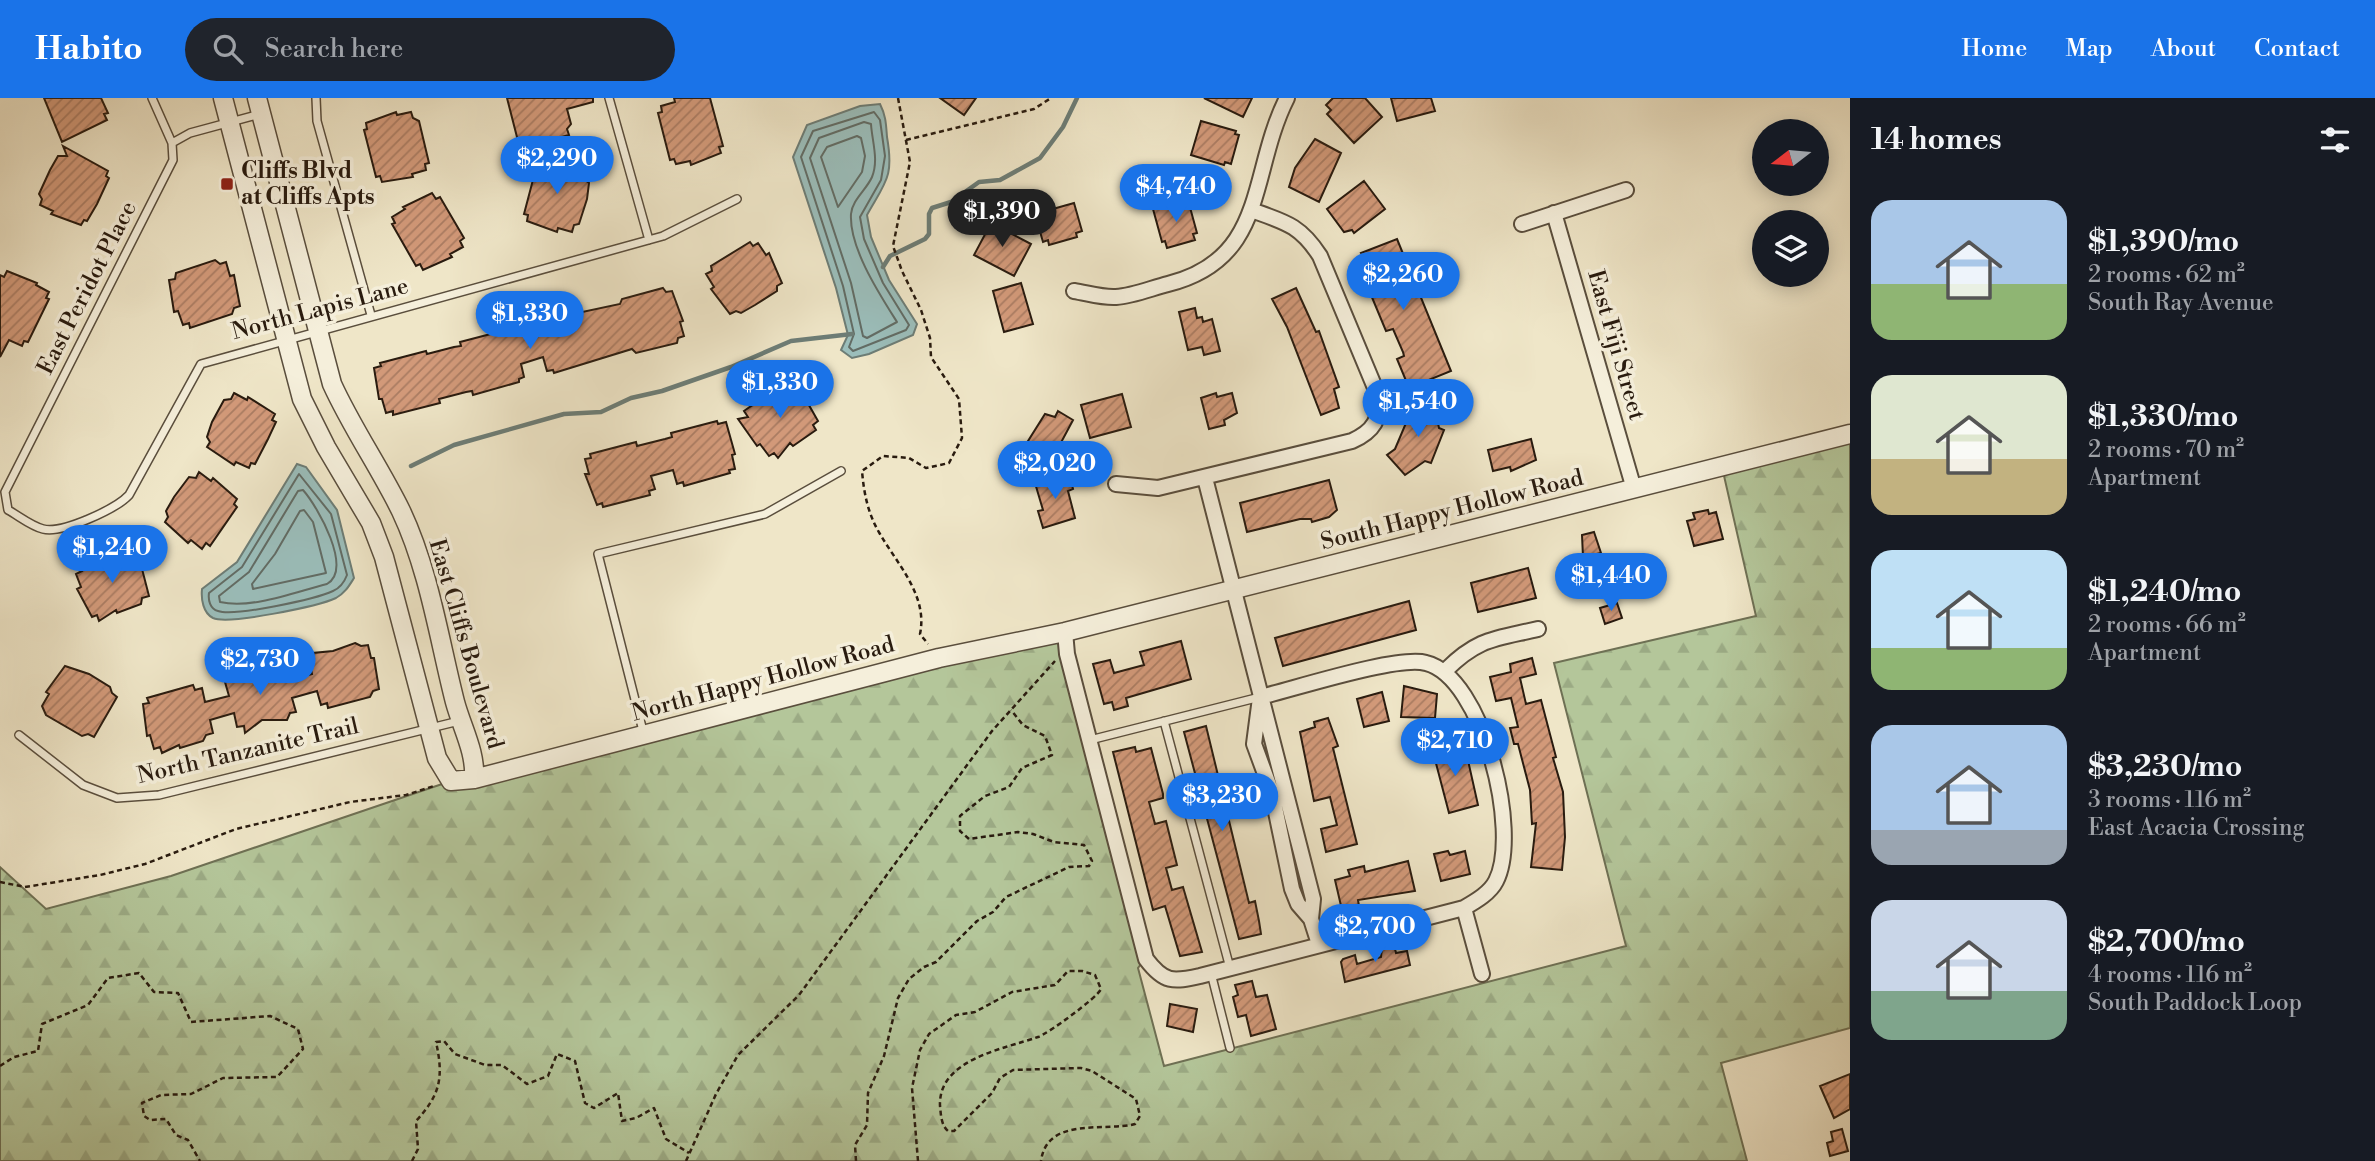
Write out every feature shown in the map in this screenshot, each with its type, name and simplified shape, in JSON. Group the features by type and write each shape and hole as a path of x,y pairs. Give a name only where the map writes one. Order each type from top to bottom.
{"street":[{"path":"223,98 302,399 326,447 371,523 384,557 437,758 451,781"},
{"path":"1074,291 1116,297 1192,278 1217,264 1235,246 1251,210 1276,121 1287,98"},
{"name":"East Cliffs Boulevard","path":"259,106 332,384 349,421 401,511 415,547 460,721 475,764 474,779 451,781"},
{"path":"1522,224 1626,190"},
{"path":"1116,484 1158,488 1205,478 1352,441 1366,435 1376,424 1380,410 1378,395 1320,256 1308,238 1294,225 1251,210"},
{"name":"East Fiji Street","path":"1554,213 1634,489"},
{"name":"South Happy Hollow Road","path":"1065,632 1850,434"},
{"path":"1205,478 1314,899 1311,919 1319,944"},
{"path":"384,557 415,547"},
{"path":"1446,670 1466,650 1478,643 1538,629"},
{"path":"1065,632 1067,654 1146,959 1164,977 1174,982 1464,908 1483,897 1496,882 1503,861 1500,794 1486,738 1465,697 1446,670 1411,661 1260,697"},
{"name":"North Happy Hollow Road","path":"474,779 939,659 1065,632"},
{"path":"1464,908 1482,974"}],"lane":[{"path":"152,98 173,143 190,133 228,122 259,106"},
{"path":"316,98 317,121 371,315"},
{"path":"609,98 649,240"},
{"name":"East Peridot Place","path":"5,492 173,160 173,143"},
{"name":"North Lapis Lane","path":"5,492 8,510 44,529 61,528 119,506 129,495 201,364 236,352 317,333 371,315 663,236 737,199"},
{"path":"644,736 597,554 765,514 841,471"},
{"path":"1089,740 1260,697"},
{"name":"North Tanzanite Trail","path":"19,735 83,785 117,798 159,795 460,721"},
{"path":"1164,722 1230,968"},
{"path":"1211,973 1230,1048"}],"path":[{"path":"898,98 910,162 893,246 921,310 930,338 931,357 959,399 962,438 949,463 926,468 909,458 883,456 862,471 865,501 879,533 915,591 923,620 920,634 939,659"},
{"path":"906,140 1016,115 1040,107 1051,98"},
{"path":"686,1161 738,1055 799,995 835,941 1011,710 1056,660 1067,654"},
{"path":"856,1161 855,1145 867,1125 868,1093 884,1056 898,998 909,979 924,967 936,962 977,921 993,912 1006,897 1069,867 1088,866 1092,861 1089,851 1078,843 1054,842 1018,832 969,839 960,831 960,816 979,799 1010,787 1022,768 1052,755 1045,736 1023,725 1011,710"},
{"path":"0,882 25,887 100,875 145,863 236,829 350,802 406,795 451,781"},
{"path":"918,1161 912,1088 920,1050 929,1034 956,1015 975,1012 1012,992 1049,988 1068,971 1082,971 1094,975 1101,989 1100,993 1076,1009 1069,1020 1055,1024 1038,1037 991,1051 952,1072 941,1088 941,1115 948,1131 954,1131 992,1093 1000,1078 1013,1070 1035,1067 1057,1070 1081,1068 1092,1071 1136,1099 1140,1116 1135,1124 1068,1130 1043,1150 1041,1161"},
{"path":"0,1066 14,1057 38,1051 43,1024 88,1005 108,978 139,974 154,992 177,993 191,1022 270,1016 298,1029 303,1049 277,1077 223,1077 191,1094 161,1096 142,1103 144,1115 150,1120 166,1119 176,1135 188,1140 200,1161"},
{"path":"412,1161 418,1149 416,1121 434,1101 442,1067 436,1042 444,1041 455,1054 485,1065 502,1065 527,1084 548,1076 556,1054 575,1060 585,1103 594,1108 618,1093 622,1121 636,1118 654,1108 666,1139 689,1153"}],"green space":[{"path":"1850,434 1850,1028 1721,1063 1747,1161 0,1161 0,867 46,909 171,876 451,781 1065,632 1145,959 1138,968 1164,1066 1626,946 1554,663 1756,616 1722,467"}],"water":[{"path":"880,104 886,124 889,170 884,186 867,215 871,237 889,280 917,324 913,335 869,354 852,358 841,350 848,335 836,288 793,157 807,125 860,106"},
{"path":"297,464 306,467 337,510 354,578 342,594 326,601 254,617 213,618 203,605 202,589 237,562"}],"building":[{"path":"44,98 101,98 108,113 104,114 107,120 62,142"},
{"path":"507,98 593,98 593,102 567,109 571,124 567,129 569,135 524,147 522,140 518,141"},
{"path":"674,98 710,98 723,146 719,147 721,153 691,165 690,161 676,164 674,159 670,160 658,113 662,112 661,106 675,102"},
{"path":"940,98 976,98 964,115"},
{"path":"1204,98 1252,98 1243,117"},
{"path":"1333,98 1365,98 1382,117 1354,143 1327,114 1331,110 1326,105"},
{"path":"1391,98 1431,98 1435,111 1397,121"},
{"path":"396,112 397,115 411,112 413,118 419,121 429,163 425,164 426,170 412,174 413,177 382,182 380,176 376,177 364,130 367,129 366,123"},
{"path":"1201,121 1236,131 1235,134 1239,135 1231,164 1225,162 1224,165 1191,155"},
{"path":"1315,139 1341,153 1319,202 1289,187 1295,168"},
{"path":"63,146 108,171 106,176 109,178 97,204 87,221 84,220 81,225 51,214 53,211 40,205 42,199 39,194 50,170 58,156 67,156"},
{"path":"539,157 586,173 584,179 589,183 587,199 579,224 574,225 572,232 558,228 557,232 527,221 528,215 524,214"},
{"path":"1364,181 1385,209 1354,233 1352,230 1344,232 1327,209"},
{"path":"432,193 436,199 440,197 464,238 460,241 463,247 450,254 452,257 423,270 420,264 416,266 392,224 395,223 392,217 405,209 403,207"},
{"path":"1188,200 1197,233 1193,234 1195,240 1167,248 1165,241 1162,242 1153,209"},
{"path":"1074,203 1082,231 1076,233 1077,237 1049,245 1048,240 1043,242 1035,214"},
{"path":"991,223 1031,244 1014,276 974,255"},
{"path":"1397,239 1451,371 1409,388 1397,359 1404,356 1403,352 1393,329 1386,331 1356,259 1363,256 1361,253"},
{"path":"750,242 753,246 758,243 766,255 769,253 782,283 777,286 777,291 755,305 741,313 736,311 730,314 711,289 714,287 706,274 712,271 711,266"},
{"path":"215,260 220,264 226,262 230,276 234,275 240,306 234,308 232,314 190,328 189,323 183,325 178,311 174,312 169,280 175,279 176,273"},
{"path":"7,271 37,283 36,285 49,292 46,298 49,299 28,342 24,341 22,346 9,340 0,357 0,275 4,277"},
{"path":"1021,283 1033,324 1004,332 993,291"},
{"path":"663,288 666,292 672,291 683,321 680,322 684,336 678,338 677,343 636,353 632,349 554,373 553,370 547,371 543,357 521,364 524,377 519,379 519,382 473,395 472,391 439,399 440,403 393,415 393,411 386,413 382,399 379,399 374,368 381,366 380,363 426,351 427,354 461,346 460,342 506,330 507,334 513,333 541,324 540,321 620,304 622,299"},
{"path":"1296,288 1316,332 1319,331 1339,387 1334,389 1339,408 1321,415 1287,327 1272,299"},
{"path":"1195,308 1197,318 1202,317 1203,322 1212,319 1220,351 1204,355 1202,347 1188,350 1179,312"},
{"path":"784,383 786,386 791,383 800,395 802,393 818,421 813,425 816,430 793,446 790,443 778,458 774,453 769,456 760,444 757,446 738,419 748,417 744,411"},
{"path":"234,393 247,400 248,397 275,414 272,420 276,422 268,439 255,464 251,463 249,468 236,462 234,465 207,447 212,422 224,400 231,399"},
{"path":"1216,393 1217,397 1232,393 1237,413 1224,420 1225,425 1209,429 1201,398"},
{"path":"1122,394 1131,427 1090,438 1081,405"},
{"path":"1434,405 1439,428 1444,430 1431,463 1425,461 1405,475 1387,455 1395,449 1409,416 1407,407"},
{"path":"1058,411 1073,420 1057,450 1063,453 1049,476 1025,461 1023,449 1045,414 1055,417"},
{"path":"717,421 718,424 726,422 735,454 732,455 735,469 729,470 730,473 684,486 683,482 677,484 673,470 651,476 655,489 649,491 650,495 603,507 602,503 597,505 585,474 589,474 585,459 591,458 590,454 636,442 637,446 665,439 672,437 671,433"},
{"path":"1531,439 1536,460 1511,471 1510,467 1493,471 1488,450"},
{"path":"199,472 211,481 213,478 237,499 234,504 237,507 210,546 206,543 202,549 191,540 188,543 165,522 168,517 166,511 174,497 189,477 196,478"},
{"path":"1069,474 1073,489 1068,491 1075,518 1043,528 1038,511 1043,510 1035,483"},
{"path":"1329,480 1337,510 1329,517 1312,522 1311,519 1300,519 1247,532 1240,503"},
{"path":"1708,510 1709,514 1716,512 1723,539 1694,546 1687,521 1695,519 1693,513"},
{"path":"1594,532 1601,553 1583,557 1582,535"},
{"path":"125,550 127,555 132,553 138,567 141,565 149,596 142,598 141,604 117,613 116,610 99,621 97,615 92,617 77,589 81,587 76,574 82,571 79,565 100,565 98,561"},
{"path":"1528,568 1536,598 1478,612 1471,583"},
{"path":"1650,573 1654,587 1642,591 1638,576"},
{"path":"1409,601 1416,630 1283,666 1275,638"},
{"path":"1617,603 1622,618 1605,624 1600,608"},
{"path":"1181,641 1191,679 1126,698 1128,706 1114,710 1112,702 1104,704 1093,664 1110,660 1114,673 1144,665 1140,652"},
{"path":"355,643 368,645 371,658 374,658 379,689 373,691 370,697 328,708 327,703 321,705 317,691 292,698 296,712 290,713 287,720 262,720 245,733 244,726 237,727 234,713 210,720 213,733 206,735 203,741 180,748 179,745 162,753 160,747 154,749 150,735 147,736 143,704 149,703 147,698 193,685 195,690 202,688 205,702 229,696 225,682 232,681 231,675 249,673 273,665 284,667 287,681 312,674 309,660 314,658 313,653 333,651"},
{"path":"1532,658 1536,674 1520,678 1526,704 1541,700 1556,757 1553,758 1563,792 1565,837 1562,870 1531,867 1536,823 1532,824 1530,790 1518,744 1514,744 1510,728 1518,727 1511,698 1496,701 1490,677 1511,672 1510,664"},
{"path":"65,666 89,674 110,687 117,697 94,737 88,734 82,736 46,715 42,706 49,694 46,692"},
{"path":"1404,686 1437,694 1435,718 1401,717"},
{"path":"1382,692 1389,721 1364,727 1357,699"},
{"path":"1328,718 1338,746 1333,748 1357,844 1326,852 1321,829 1337,825 1330,797 1314,801 1300,732 1315,727 1314,722"},
{"path":"1206,726 1249,903 1255,901 1259,921 1261,934 1239,939 1184,732"},
{"path":"1445,744 1447,752 1465,747 1478,805 1449,813 1432,748"},
{"path":"1135,747 1136,752 1151,748 1163,798 1149,802 1155,824 1166,821 1177,865 1166,868 1172,890 1183,887 1202,952 1180,956 1165,906 1153,910 1113,752"},
{"path":"1448,851 1450,855 1465,851 1470,874 1441,881 1434,854"},
{"path":"1408,861 1415,891 1358,900 1359,906 1342,910 1335,880 1350,876 1348,870 1364,866 1365,872"},
{"path":"1394,945 1396,953 1407,951 1410,965 1345,982 1341,962 1343,959 1355,955 1357,964 1381,957 1382,948"},
{"path":"1252,981 1256,997 1267,995 1276,1029 1251,1036 1246,1015 1238,1017 1233,997 1238,995 1235,985"},
{"path":"1170,1004 1197,1009 1193,1032 1167,1026"},
{"path":"1850,1074 1850,1109 1834,1118 1820,1086"},
{"path":"1842,1129 1848,1151 1830,1156 1827,1143 1833,1141 1831,1132"}],"waterway":[{"path":"883,267 890,256 925,239 929,234 929,214 932,208 951,202 979,182 1000,180 1040,158 1063,127 1077,98"},
{"path":"411,466 454,445 564,414 601,412 631,398 662,391 731,367 791,341 852,334"}],"place":[{"name":"Cliffs Blvd at Cliffs Apts","path":"227,184"}]}
